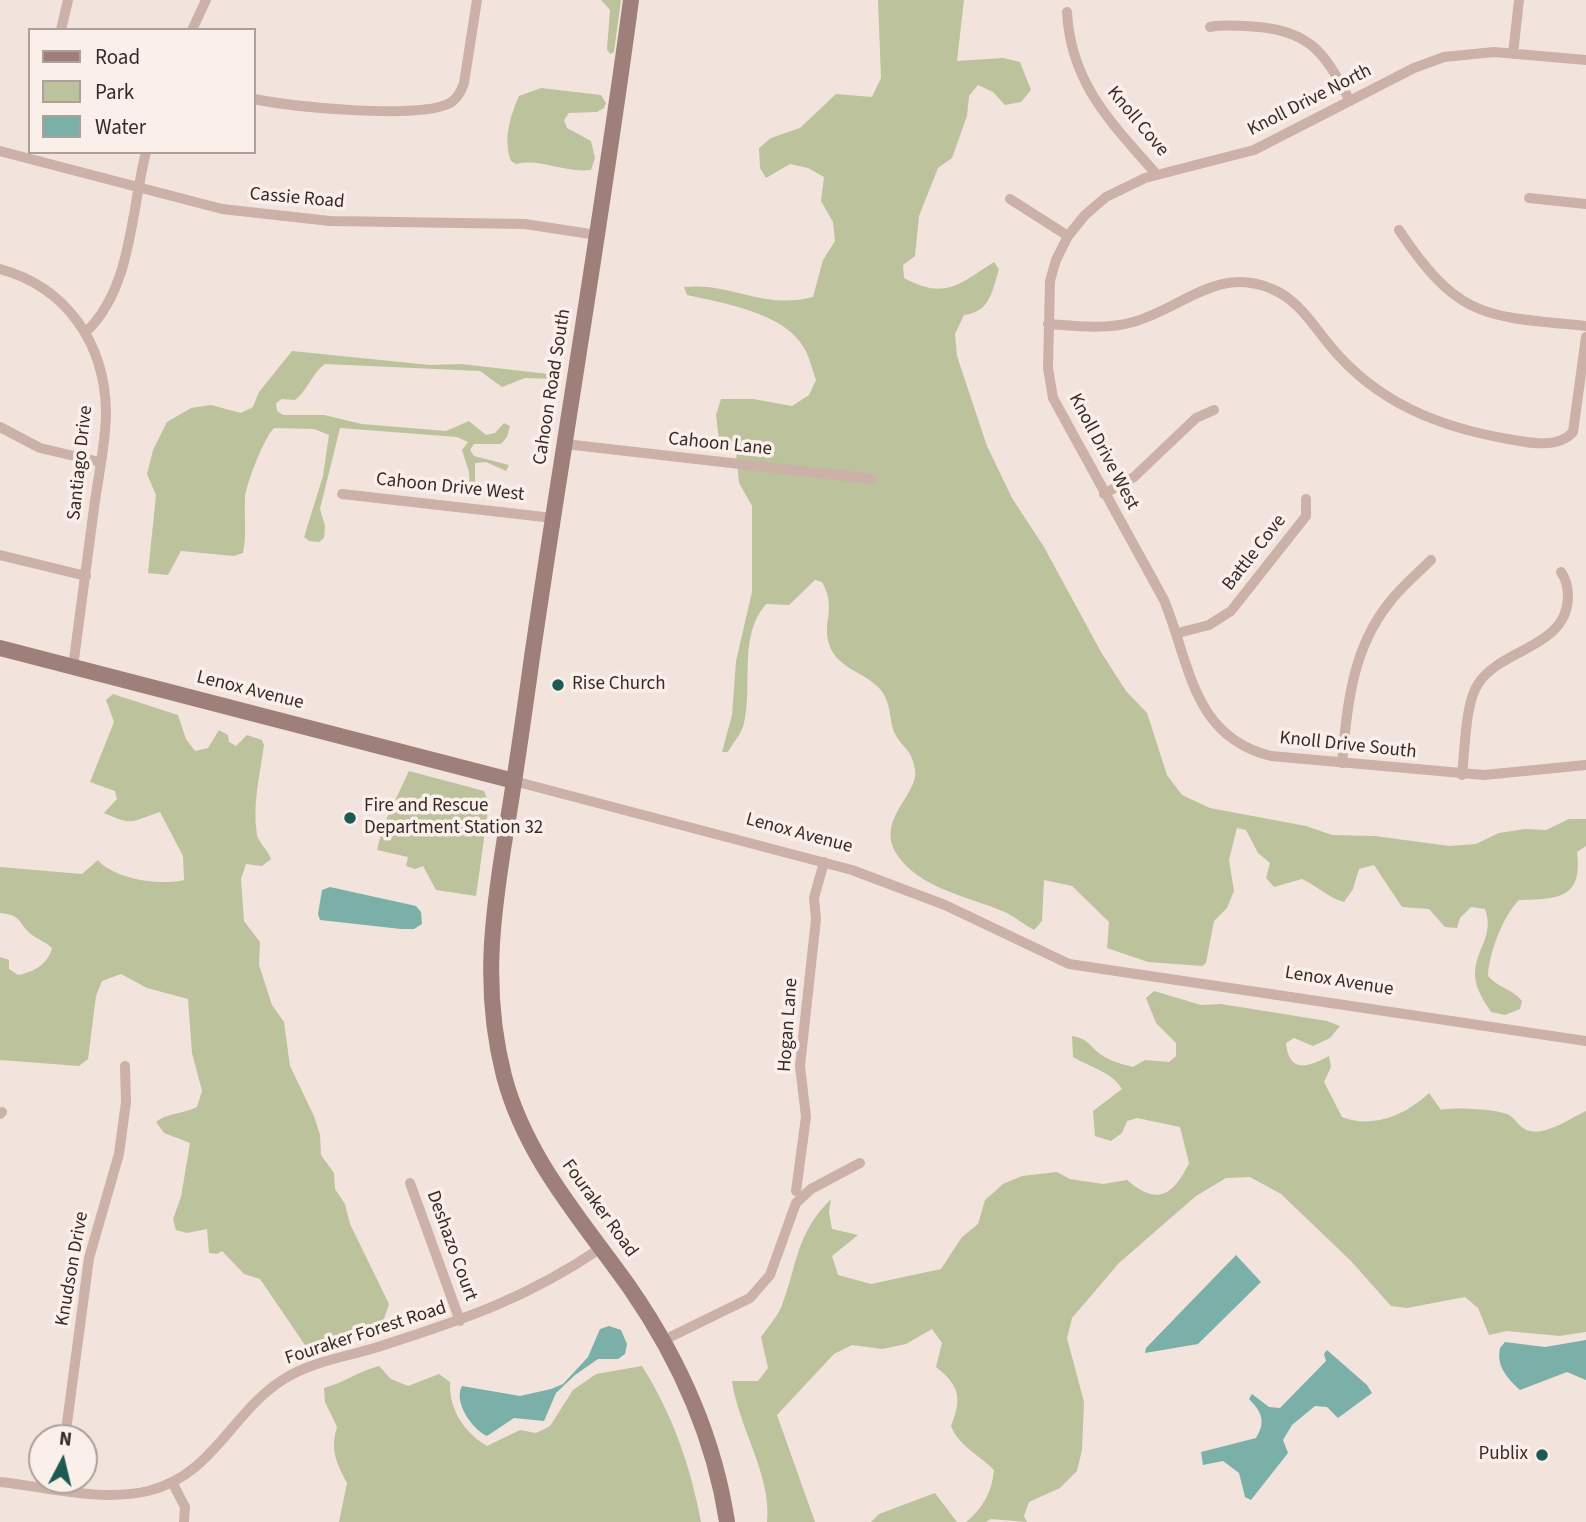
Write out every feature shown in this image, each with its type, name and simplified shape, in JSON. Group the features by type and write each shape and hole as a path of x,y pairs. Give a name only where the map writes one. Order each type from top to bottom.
{"main road":[{"name":"Cahoon Road South","path":"513,781 631,0"},
{"name":"Lenox Avenue","path":"0,648 513,781"},
{"name":"Fouraker Road","path":"513,781 494,893 490,943 496,1038 505,1078 528,1138 558,1192 601,1248 664,1340 699,1416 720,1478 727,1522"}],"street":[{"path":"61,28 68,0"},
{"path":"193,28 206,0"},
{"path":"256,99 352,110 401,110 450,103 460,94 464,83 477,0"},
{"path":"1513,54 1519,0"},
{"name":"Knoll Cove","path":"1067,12 1068,32 1094,102 1157,175"},
{"path":"1210,27 1227,24 1295,34 1313,45 1324,58 1350,101"},
{"name":"Knoll Drive North","path":"1068,236 1085,215 1106,197 1125,186 1254,150 1414,68 1444,57 1465,53 1513,54 1586,61"},
{"name":"Cassie Road","path":"0,151 28,154"},
{"name":"Cassie Road","path":"29,154 137,187 222,209 282,217 388,223 525,224 597,235"},
{"path":"86,332 106,311 119,282 145,154"},
{"path":"1529,198 1586,204"},
{"path":"1010,199 1068,236"},
{"path":"1399,230 1431,275 1466,304 1493,314 1586,326"},
{"name":"Knoll Drive West","path":"1068,236 1056,260 1050,281 1048,368 1053,398 1164,600 1178,634"},
{"name":"Santiago Drive","path":"0,269 23,276 50,292 86,332 100,368 106,402 73,667"},
{"path":"1048,324 1129,323 1153,316 1207,287 1227,282 1255,283 1273,289 1297,304 1347,365 1395,402 1421,416 1468,432 1539,442 1561,442 1573,432 1586,337"},
{"path":"1104,494 1134,477 1196,418 1214,410"},
{"path":"0,427 40,448 100,461"},
{"name":"Cahoon Lane","path":"565,444 871,479"},
{"name":"Cahoon Drive West","path":"342,494 553,518"},
{"name":"Battle Cove","path":"1178,634 1209,625 1231,611 1306,516 1306,499"},
{"path":"0,555 86,576"},
{"path":"1342,763 1347,706 1356,664 1366,640 1389,602 1431,560"},
{"path":"1462,775 1472,695 1484,676 1549,635 1559,625 1568,600 1566,578 1561,572"},
{"name":"Knoll Drive South","path":"1178,634 1193,688 1206,712 1222,731 1242,745 1264,755 1462,775 1508,774 1586,765"},
{"name":"Lenox Avenue","path":"513,781 824,862 910,890 1069,964 1586,1041"},
{"name":"Hogan Lane","path":"796,1191 806,1117 800,1066 816,919 814,898 824,862"},
{"name":"Knudson Drive","path":"67,1424 89,1258 119,1154 125,1102 125,1066"},
{"path":"664,1340 750,1298 770,1275 796,1203 811,1189 860,1163"},
{"name":"Deshazo Court","path":"410,1183 460,1321"},
{"name":"Fouraker Forest Road","path":"98,1492 114,1495 148,1491 193,1472 258,1399 285,1378 315,1365 460,1321 517,1299 560,1276 601,1248"},
{"name":"Fouraker Forest Road","path":"0,1482 28,1483"},
{"path":"172,1482 185,1507 184,1522"}],"green space":[{"path":"601,0 621,0 614,52 610,54 607,49 610,10"},
{"path":"878,0 964,0 957,61 1003,58 1020,62 1031,90 1021,102 1005,105 993,92 978,85 969,96 967,116 952,158 938,168 919,216 915,256 903,265 904,278 918,285 941,289 961,283 994,262 999,269 989,300 979,310 964,315 955,334 957,356 987,446 1012,498 1044,547 1101,652 1126,691 1147,713 1167,775 1182,795 1210,808 1306,826 1332,835 1375,836 1449,846 1476,844 1499,833 1525,829 1546,830 1569,819 1586,819 1586,846 1577,852 1578,868 1572,888 1556,897 1519,900 1502,925 1494,946 1488,976 1522,1001 1520,1009 1505,1015 1491,1012 1480,994 1475,975 1488,927 1485,909 1471,907 1460,918 1457,928 1445,927 1429,909 1402,907 1374,865 1359,869 1353,889 1344,902 1302,879 1274,887 1266,878 1270,863 1258,853 1246,830 1237,828 1229,860 1234,891 1227,908 1214,921 1206,963 1202,966 1148,962 1107,948 1109,922 1072,886 1044,880 1042,921 1034,930 1007,913 931,884 906,865 896,853 891,841 894,818 915,779 914,763 895,734 884,694 874,683 845,665 833,652 827,636 829,607 822,582 815,580 789,605 766,604 757,617 749,645 744,723 728,752 722,752 732,715 736,661 752,592 752,506 739,483 736,452 719,440 716,415 721,399 753,399 792,406 809,395 816,380 804,348 783,326 752,311 687,295 684,287 717,288 778,300 813,297 823,260 835,241 833,222 821,201 824,177 808,168 790,164 766,178 760,168 759,148 771,138 800,128 836,94 872,97 881,78"},
{"path":"541,88 601,95 606,103 604,108 597,112 569,113 564,120 567,128 591,141 595,158 591,170 534,163 516,164 511,161 508,136 510,120 519,96"},
{"path":"292,351 430,365 461,364 557,375 560,379 525,378 502,387 480,371 325,364 295,400 282,399 276,403 277,411 283,415 324,415 362,424 446,431 469,421 486,435 495,433 504,423 510,426 507,437 501,444 474,444 470,450 474,456 509,465 506,471 486,462 475,463 475,484 470,495 469,472 462,450 468,442 457,437 340,428 320,509 325,526 324,538 319,542 309,541 304,537 323,476 329,435 314,429 274,428 261,451 246,491 243,553 234,556 181,551 168,575 148,573 156,495 147,474 153,450 167,422 191,408 211,405 241,413 253,407 259,392"},
{"path":"113,694 178,715 186,739 195,751 208,748 219,730 228,735 229,742 236,746 247,735 262,740 264,745 255,813 258,838 271,859 262,866 246,864 241,879 244,921 260,942 259,965 272,1005 284,1022 290,1066 314,1116 320,1135 321,1155 334,1173 335,1189 345,1204 350,1224 389,1304 384,1319 378,1324 364,1325 309,1351 260,1279 244,1274 222,1251 217,1254 209,1253 207,1229 187,1233 176,1230 173,1219 181,1197 190,1143 164,1133 156,1122 197,1107 202,1091 192,1053 188,999 147,988 121,974 102,981 96,996 88,1059 79,1066 0,1060 0,957 9,960 9,969 18,975 40,966 52,948 32,935 17,918 0,913 0,867 82,874 98,860 115,872 138,879 163,882 184,880 183,856 160,812 133,821 104,813 117,799 115,791 90,782 114,722 106,700"},
{"path":"409,771 484,791 489,803 476,896 436,890 423,866 415,869 406,866 408,857 377,850 383,826"},
{"path":"1154,991 1201,1005 1221,1004 1327,1021 1340,1026 1330,1038 1313,1046 1294,1038 1286,1043 1291,1060 1296,1064 1307,1065 1329,1056 1331,1067 1324,1082 1342,1117 1365,1121 1388,1118 1410,1108 1429,1093 1441,1110 1495,1111 1509,1115 1524,1128 1537,1132 1586,1111 1586,1332 1559,1336 1507,1331 1489,1335 1478,1308 1465,1297 1407,1308 1391,1306 1351,1261 1281,1194 1250,1177 1226,1178 1196,1196 1119,1263 1072,1318 1067,1338 1084,1402 1082,1450 1077,1471 1060,1488 1029,1502 1024,1516 1027,1522 991,1519 986,1522 966,1522 986,1499 994,1470 964,1445 951,1426 957,1408 957,1393 950,1380 936,1367 942,1343 932,1329 906,1344 882,1349 852,1345 834,1354 777,1415 815,1522 767,1522 767,1505 760,1469 735,1398 732,1381 758,1381 768,1368 761,1337 780,1309 799,1249 811,1224 831,1199 829,1212 832,1229 858,1235 832,1256 838,1275 871,1284 941,1269 962,1237 978,1224 985,1200 1003,1184 1022,1176 1057,1172 1070,1179 1103,1184 1127,1180 1147,1193 1156,1195 1170,1190 1189,1163 1180,1127 1137,1118 1127,1121 1122,1133 1111,1141 1095,1136 1093,1111 1122,1089 1107,1074 1073,1057 1072,1036 1085,1040 1108,1059 1129,1066 1133,1067 1145,1060 1169,1062 1176,1056 1176,1043 1156,1023 1146,998"},
{"path":"379,1366 391,1379 408,1386 439,1374 450,1382 455,1411 471,1434 487,1446 520,1430 536,1433 550,1426 573,1390 596,1374 642,1366 679,1441 701,1522 339,1522 347,1483 335,1456 337,1427 325,1402 324,1388"},
{"path":"935,1493 957,1522 871,1522 879,1514"}],"water":[{"path":"330,887 416,906 421,912 422,924 414,929 401,929 320,920 318,914 322,890"},
{"path":"1236,1255 1261,1282 1198,1344 1145,1353 1146,1348"},
{"path":"609,1326 621,1330 627,1344 625,1354 618,1359 598,1359 575,1375 556,1393 544,1421 514,1418 487,1436 470,1421 460,1400 462,1386 520,1396 551,1389 563,1384 588,1357 600,1329"},
{"path":"1586,1340 1586,1380 1567,1372 1520,1390 1501,1366 1500,1348 1505,1342 1545,1347"},
{"path":"1327,1350 1367,1385 1372,1393 1338,1418 1327,1407 1315,1406 1292,1425 1283,1440 1288,1453 1251,1500 1245,1497 1239,1473 1223,1461 1203,1465 1201,1452 1256,1438 1262,1422 1260,1413 1249,1399 1252,1394 1269,1407 1280,1408 1326,1361 1324,1354"}],"place":[{"name":"Rise Church","path":"558,685"},
{"name":"Fire and Rescue Department Station 32","path":"350,818"},
{"name":"Publix","path":"1542,1455"}]}
